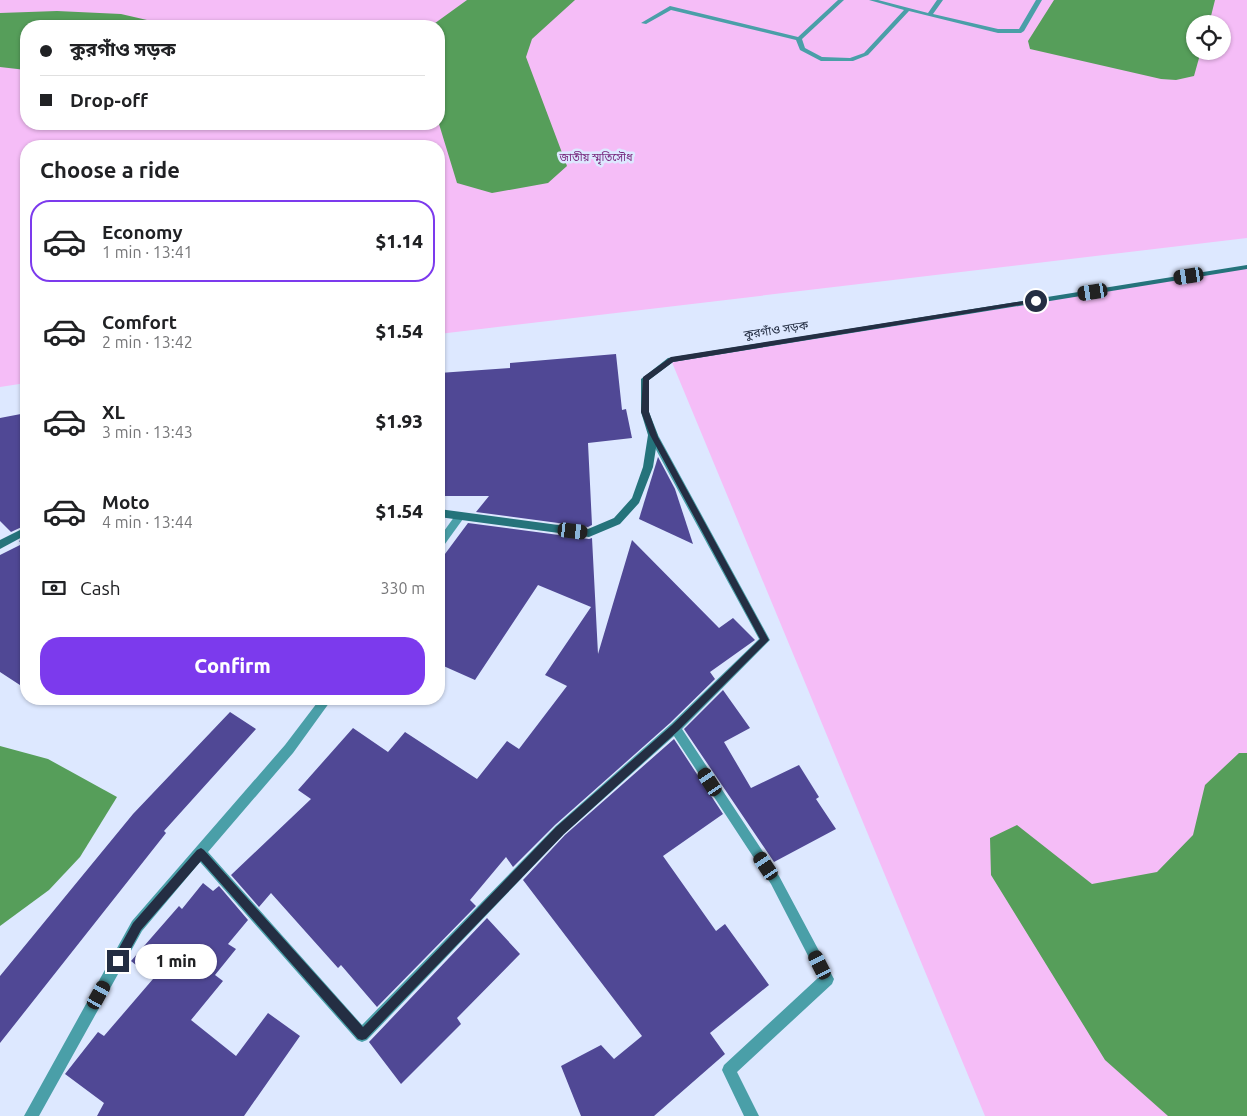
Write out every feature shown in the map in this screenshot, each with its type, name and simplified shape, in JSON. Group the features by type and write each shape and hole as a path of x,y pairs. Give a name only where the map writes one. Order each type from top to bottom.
{"street":[{"path":"799,38 841,0"},
{"path":"872,0 998,30 1021,31 1039,0"},
{"path":"929,15 940,0"},
{"path":"644,24 670,8 799,38"},
{"path":"799,38 802,49 821,59 851,60 866,54 908,9"},
{"name":"কুরগাঁও সড়ক","path":"445,514 589,533 617,521 636,500 648,467 653,435 645,412 645,379 671,360 1247,267"},
{"path":"201,854 362,1035 560,830 675,728 765,640 653,435"},
{"path":"445,537 460,516"},
{"path":"0,545 20,534"},
{"path":"31,1116 137,926 289,750 322,705"},
{"path":"675,728 775,880 827,979 729,1070 752,1116"}],"green space":[{"name":"জাতীয় স্মৃতিসৌধ","path":"0,0 1247,0 1247,238 445,333 445,140 20,140 20,384 0,387"},
{"path":"1247,266 1247,1116 985,1116 671,360"}],"shaded area":[{"path":"467,0 575,0 532,39 526,57 567,166 548,183 492,193 457,183 441,130 445,130 445,20 439,20"},
{"path":"1054,0 1215,0 1211,15 1186,15 1186,60 1198,60 1194,76 1176,80 1161,79 1030,49 1028,41"},
{"path":"57,11 121,14 147,20 20,20 20,69 0,67 0,13"},
{"path":"0,746 48,759 117,797 80,857 49,890 0,926"},
{"path":"1239,753 1247,753 1247,1116 1168,1116 1105,1060 991,875 990,838 1017,825 1092,884 1157,872 1193,835 1205,785"}],"building":[{"path":"616,354 622,410 626,409 632,438 588,443 592,525 588,527 476,512 489,496 445,496 445,373 510,368 510,363"},
{"path":"20,414 20,528 11,532 0,521 0,418"},
{"path":"658,457 675,489 693,544 639,519"},
{"path":"468,523 592,538 598,654 632,540 719,628 733,618 755,640 710,672 715,679 670,723 555,825 513,867 506,857 470,900 476,906 377,1007 341,965 338,968 271,893 259,907 231,875 311,799 298,790 353,728 388,752 405,732 477,779 507,741 519,749 567,686 545,675 591,607 538,585 475,680 445,667 445,554"},
{"path":"20,545 20,685 0,672 0,555"},
{"path":"723,690 750,728 724,742 751,788 799,765 819,797 816,799 836,829 774,862 684,729"},
{"path":"230,712 256,729 164,831 166,833 0,1043 0,976 133,814"},
{"path":"674,739 723,814 663,856 716,931 725,924 769,985 710,1033 725,1054 654,1116 581,1116 561,1066 601,1045 614,1059 642,1036 523,880 565,835"},
{"path":"203,883 213,891 219,886 248,920 228,944 236,949 215,975 223,981 191,1020 236,1056 268,1013 300,1036 244,1116 97,1116 104,1103 65,1074 98,1032 104,1036 153,979 131,961 179,906 182,909"},
{"path":"487,918 520,954 457,1018 461,1024 401,1084 369,1042"}],"route":[{"path":"118,961 137,926 201,854 362,1035 560,830 675,728 765,640 653,435 645,412 645,379 671,360 1036,301"}]}
